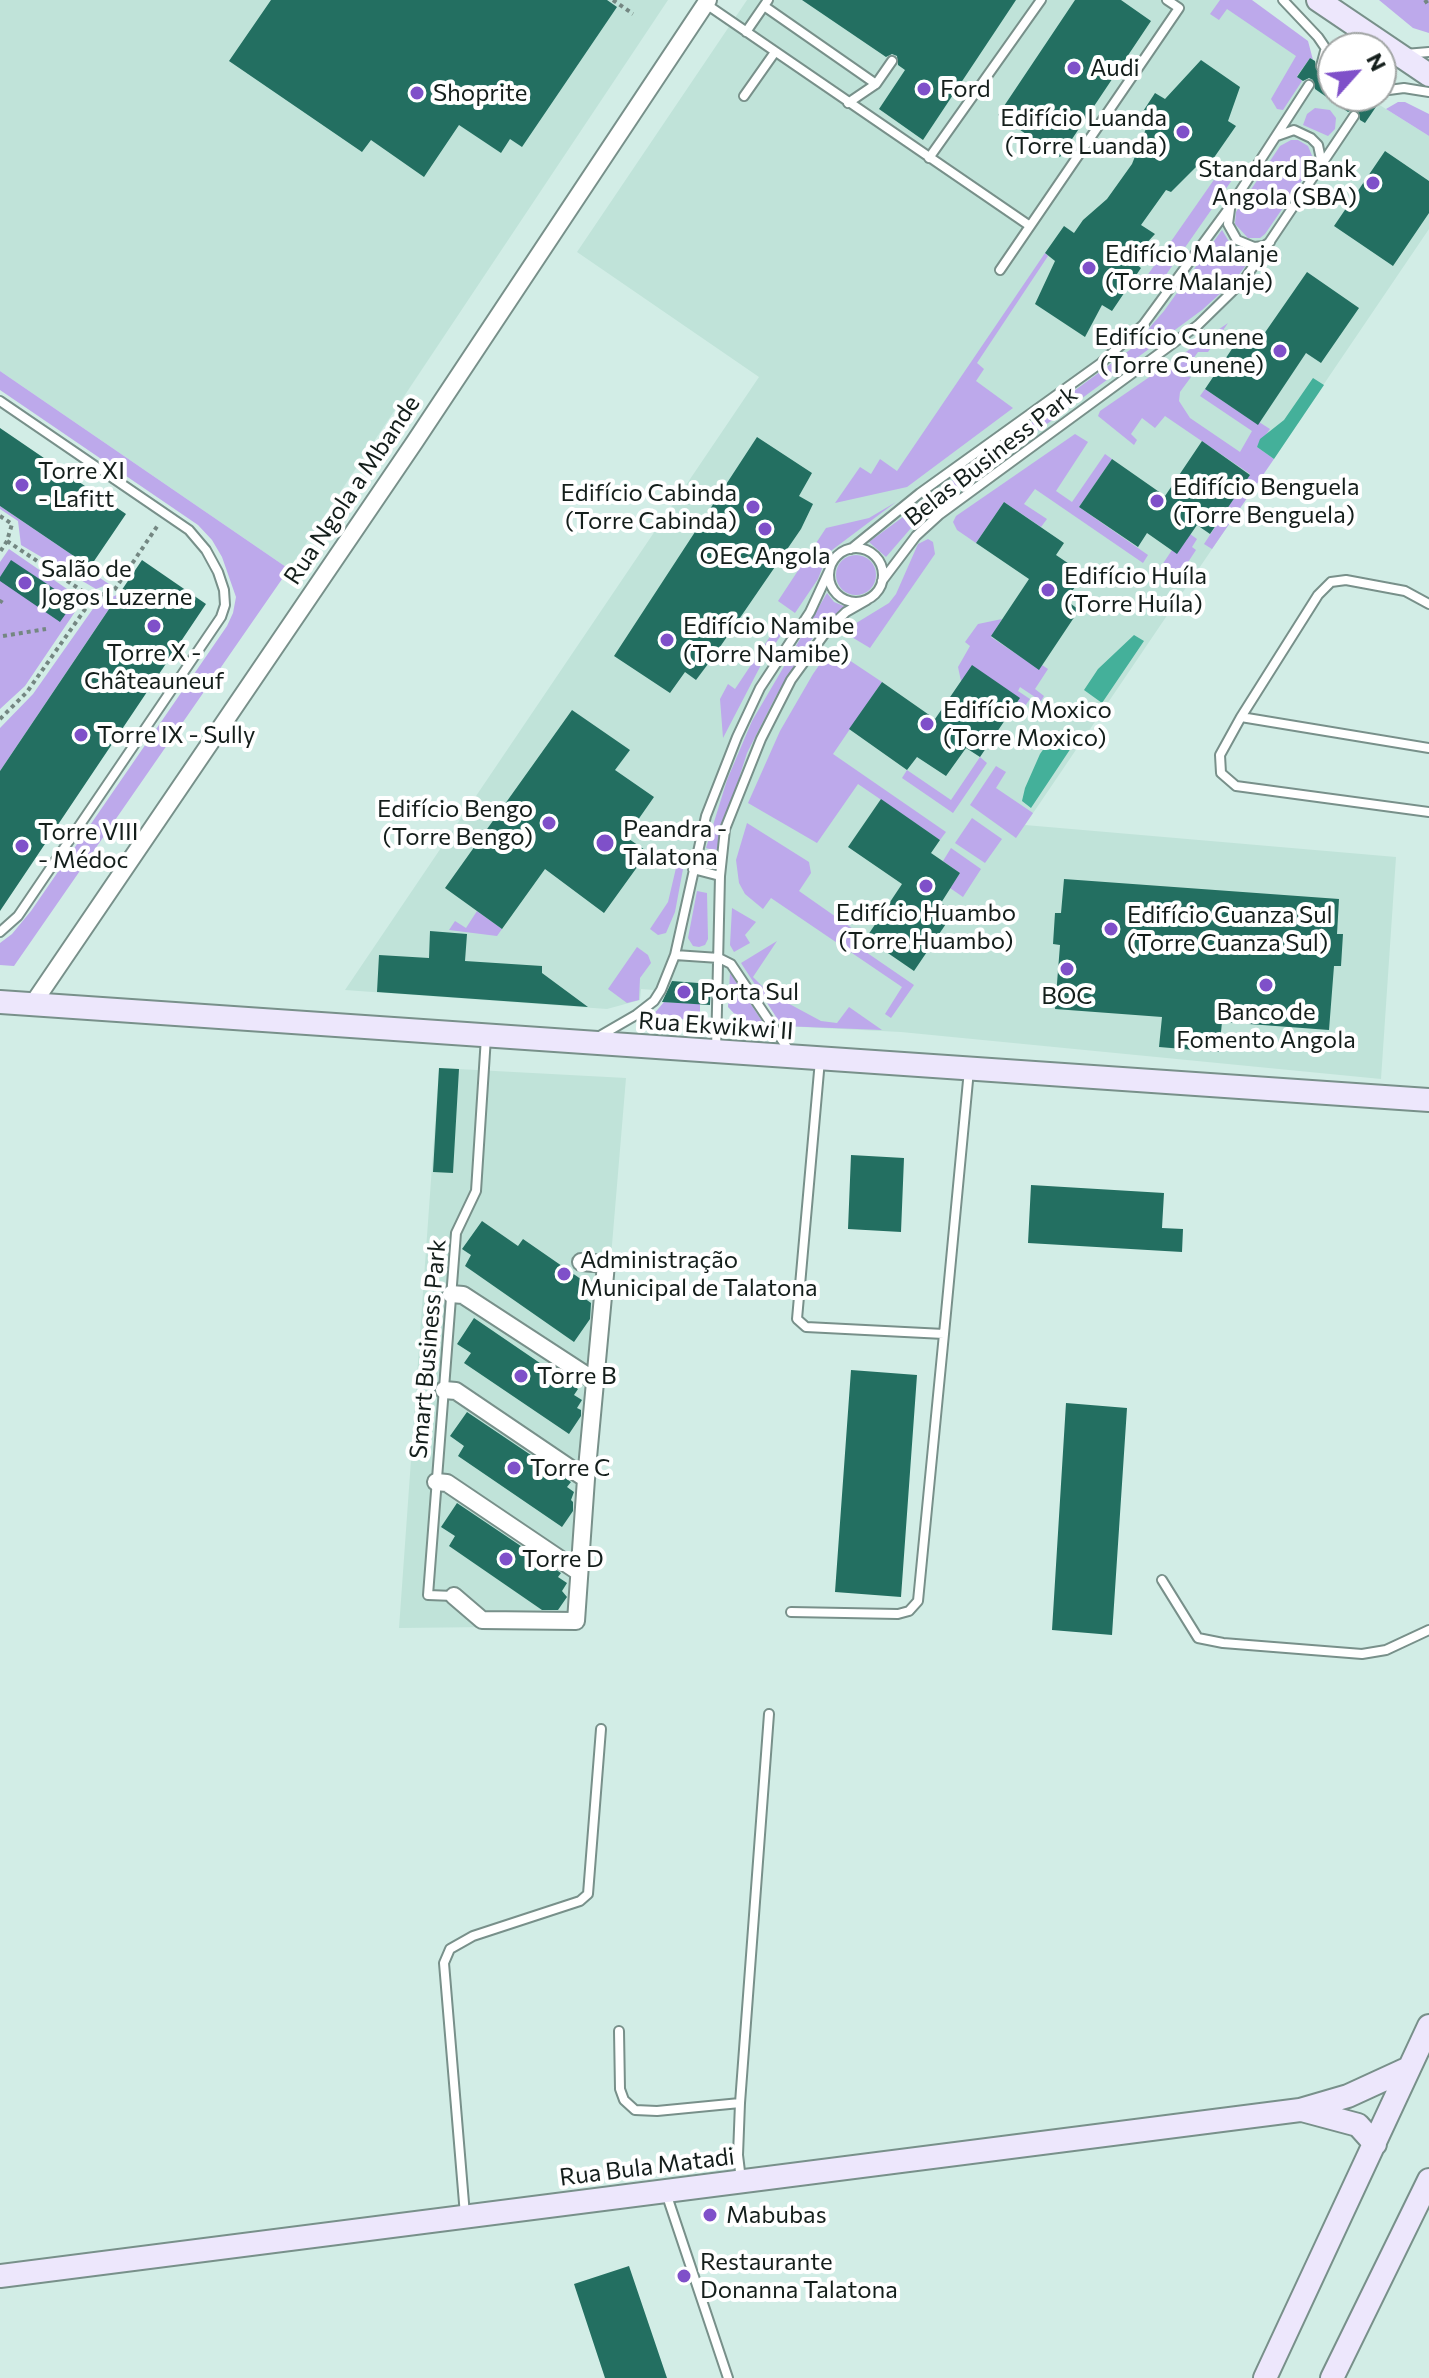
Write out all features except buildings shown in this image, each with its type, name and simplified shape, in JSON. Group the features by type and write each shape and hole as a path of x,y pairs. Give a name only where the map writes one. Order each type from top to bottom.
{"street":[{"path":"1318,0 1429,75"},
{"path":"1333,0 1400,54"},
{"name":"Rua Ngola a Mbande","path":"32,1005 414,443 707,2"},
{"name":"Rua Ekwikwi II","path":"0,1002 1429,1100"},
{"path":"454,1596 482,1620 576,1621 606,1264 581,1262"},
{"path":"451,1294 463,1295 595,1381"},
{"path":"444,1390 456,1391 586,1479"},
{"path":"436,1482 447,1483 579,1572"},
{"path":"1265,2378 1429,2026"},
{"name":"Rua Bula Matadi","path":"0,2276 1300,2110 1359,2092 1409,2068"},
{"name":"Rua Bula Matadi","path":"1300,2110 1358,2125 1375,2144"},
{"path":"1332,2378 1429,2180"}],"lane":[{"path":"929,158 1041,0"},
{"path":"1000,270 1179,8 1167,0"},
{"path":"1283,0 1317,36"},
{"path":"707,2 848,103 1030,226"},
{"path":"746,32 766,3 876,84"},
{"path":"744,96 775,52"},
{"path":"1400,54 1429,52"},
{"path":"848,103 876,84 892,61"},
{"name":"Belas Business Park","path":"589,1043 654,1001 675,955 706,816 746,715 810,612 836,557 851,549 920,493 1123,345 1143,325 1232,204 1309,85"},
{"path":"1397,89 1429,92"},
{"name":"Belas Business Park","path":"716,1052 720,876 725,829 761,739 807,656 846,612 877,592 916,536 939,515 1198,325 1244,280 1354,116"},
{"path":"1270,144 1285,132 1303,132 1318,145 1322,165"},
{"path":"1232,204 1228,224 1237,240 1254,247 1264,246 1272,240"},
{"path":"0,401 189,530 206,550 218,572 225,605 221,617 18,916 0,932"},
{"path":"851,549 861,549 875,557 881,565 882,581"},
{"path":"829,571 832,587 844,599 867,600"},
{"path":"1429,604 1405,591 1346,580 1331,582 1318,595 1220,755 1221,773 1236,786 1429,812"},
{"path":"1241,717 1429,748"},
{"path":"693,869 720,876"},
{"path":"675,955 719,958 731,964 794,1057"},
{"name":"Smart Business Park","path":"454,1596 428,1595 456,1233 476,1191 486,1036"},
{"path":"820,1059 797,1319 806,1327 944,1334"},
{"path":"791,1612 898,1614 909,1611 918,1601 969,1069"},
{"path":"1162,1580 1198,1638 1223,1643 1362,1654 1386,1650 1429,1630"},
{"path":"741,2181 738,2155 740,2103 769,1714"},
{"path":"465,2216 444,1963 450,1949 473,1936 580,1901 588,1894 601,1729"},
{"path":"619,2031 620,2089 624,2100 635,2110 657,2111 740,2103"},
{"path":"666,2191 728,2378"}],"path":[{"path":"613,0 633,14"},
{"path":"1425,0 1429,6"},
{"path":"0,719 27,692 93,598 115,589 167,513"},
{"path":"0,516 12,524 0,552"},
{"path":"7,541 93,598"},
{"path":"3,636 46,629"}],"shaded area":[{"path":"0,0 668,0 289,569 0,371"},
{"path":"747,0 1224,0 1310,58 1304,67 1317,80 1317,112 1391,112 1429,136 1429,229 1025,825 1396,857 1381,1079 901,1032 782,1026 766,1000 719,995 641,989 640,1000 607,1009 345,990 759,377 577,252"},
{"path":"1220,0 1252,0 1308,41 1313,60 1310,58 1297,76 1302,81 1283,110 1277,109 1271,99 1296,56 1227,9 1219,20 1210,14"},
{"path":"1379,0 1429,0 1429,33 1413,28"},
{"path":"1405,102 1429,114 1429,136 1391,112 1397,112 1397,103"},
{"path":"1315,108 1317,112 1332,112 1336,118 1335,129 1328,136 1303,125 1307,114"},
{"path":"1291,140 1308,146 1313,164 1265,234 1260,238 1248,238 1235,224 1236,212 1280,146"},
{"path":"1227,161 1239,170 1154,292 1142,283"},
{"path":"1222,230 1231,245 1243,252 1257,251 1234,281 1202,310 934,507 918,520 886,557 869,542 1131,349 1164,311"},
{"path":"1045,253 1048,256 977,363 984,369 976,381 1013,408 907,487 835,503 860,467 871,474 880,459 897,471"},
{"path":"1228,323 1208,352 1198,352 1181,376 1191,377 1180,392 1179,401 1190,418 1240,452 1252,431 1200,396 1205,389 1257,424 1259,422 1270,429 1257,447 1274,459 1212,549 1204,544 1250,474 1165,416 1155,428 1142,418 1131,434 1137,440 1134,445 1098,416 1100,411"},
{"path":"0,371 289,569 14,966 0,965 0,943 31,911 227,626 236,597 222,557 198,525 0,390"},
{"path":"1313,378 1324,385 1274,459 1257,447 1260,439 1284,420"},
{"path":"1075,434 1088,442 1056,491 1072,502 1105,454 1112,459 1079,507 1148,555 1143,563 1035,489 1024,504 1047,519 1041,527 1004,502 976,543 957,530 953,522 956,516"},
{"path":"896,502 828,553 818,579 795,613 778,601 826,528 869,518"},
{"path":"0,506 90,567 88,570 109,584 96,589 21,545 18,521"},
{"path":"1190,534 1197,539 1192,547 1196,550 1173,585 1156,574 1172,550"},
{"path":"928,539 933,542 935,554 870,648 845,633 889,603 918,544"},
{"path":"9,549 83,600 25,686 0,709 0,562"},
{"path":"856,555 870,561 876,575 870,589 856,595 842,589 836,575 842,561"},
{"path":"827,593 834,602 846,607 823,626 807,645 776,696 747,753 716,851 706,848 727,780 752,721"},
{"path":"119,594 0,771 0,728 33,694 97,603"},
{"path":"1002,619 991,637 1039,669 1042,665 1048,669 1035,689 1044,696 1041,701 1020,687 1018,691 1030,699 1025,706 1018,702 1019,698 961,681 958,667 970,646 965,642 978,624"},
{"path":"781,620 788,625 762,663 723,738 720,699 728,684 735,689"},
{"path":"1134,635 1144,641 1102,703 1084,690 1098,669"},
{"path":"831,648 882,682 833,754 946,832 940,840 858,784 817,843 748,803 780,731"},
{"path":"1054,734 1073,745 1031,808 1022,801 1025,788 1040,754"},
{"path":"980,757 987,763 953,813 902,778 907,770 951,800"},
{"path":"996,766 1006,772 996,788 1033,813 1016,838 970,805"},
{"path":"972,818 1002,839 985,863 955,843"},
{"path":"747,823 809,862 811,873 799,891 866,938 860,948 914,985 891,1018 885,1014 902,987 771,898 763,909 745,894 739,883 736,860"},
{"path":"951,848 981,869 963,897 950,888 960,873 943,861"},
{"path":"680,851 686,853 675,912 666,933 658,935 650,929 668,902"},
{"path":"697,891 707,893 708,939 705,945 699,947 693,946 688,938"},
{"path":"732,908 756,922 745,935 750,943 734,952 730,945"},
{"path":"477,911 502,929 497,936 449,930 455,921 466,928"},
{"path":"777,941 753,977 769,993 821,1021 837,1023 849,1007 882,1030 782,1026 741,963"},
{"path":"637,947 648,955 651,963 640,978 639,1000 627,1003 608,989"},
{"path":"730,973 762,1021 757,1025 744,1024 728,1007"},
{"path":"664,1002 700,1004 700,1021 652,1016"},
{"path":"439,1068 626,1078 580,1626 399,1628"}],"place":[{"name":"Audi","path":"1074,68"},
{"name":"Ford","path":"924,89"},
{"name":"Shoprite","path":"417,93"},
{"name":"Edifício Luanda (Torre Luanda)","path":"1183,132"},
{"name":"Standard Bank Angola (SBA)","path":"1373,183"},
{"name":"Edifício Malanje (Torre Malanje)","path":"1089,268"},
{"name":"Edifício Cunene (Torre Cunene)","path":"1280,351"},
{"name":"Torre XI - Lafitt","path":"22,485"},
{"name":"Edifício Benguela (Torre Benguela)","path":"1157,501"},
{"name":"Edifício Cabinda (Torre Cabinda)","path":"753,507"},
{"name":"OEC Angola","path":"765,529"},
{"name":"Salão de Jogos Luzerne","path":"25,583"},
{"name":"Edifício Huíla (Torre Huíla)","path":"1048,590"},
{"name":"Torre X - Châteauneuf","path":"154,626"},
{"name":"Edifício Namibe (Torre Namibe)","path":"667,640"},
{"name":"Edifício Moxico (Torre Moxico)","path":"927,724"},
{"name":"Torre IX - Sully","path":"81,735"},
{"name":"Edifício Bengo (Torre Bengo)","path":"549,823"},
{"name":"Peandra - Talatona","path":"605,843"},
{"name":"Torre VIII - Médoc","path":"22,846"},
{"name":"Edifício Huambo (Torre Huambo)","path":"926,886"},
{"name":"Edifício Cuanza Sul (Torre Cuanza Sul)","path":"1111,929"},
{"name":"BOC","path":"1067,969"},
{"name":"Banco de Fomento Angola","path":"1266,985"},
{"name":"Porta Sul","path":"684,992"},
{"name":"Administração Municipal de Talatona","path":"564,1274"},
{"name":"Torre B","path":"521,1376"},
{"name":"Torre C","path":"514,1468"},
{"name":"Torre D","path":"506,1559"},
{"name":"Mabubas","path":"710,2215"},
{"name":"Restaurante Donanna Talatona","path":"684,2276"}]}
